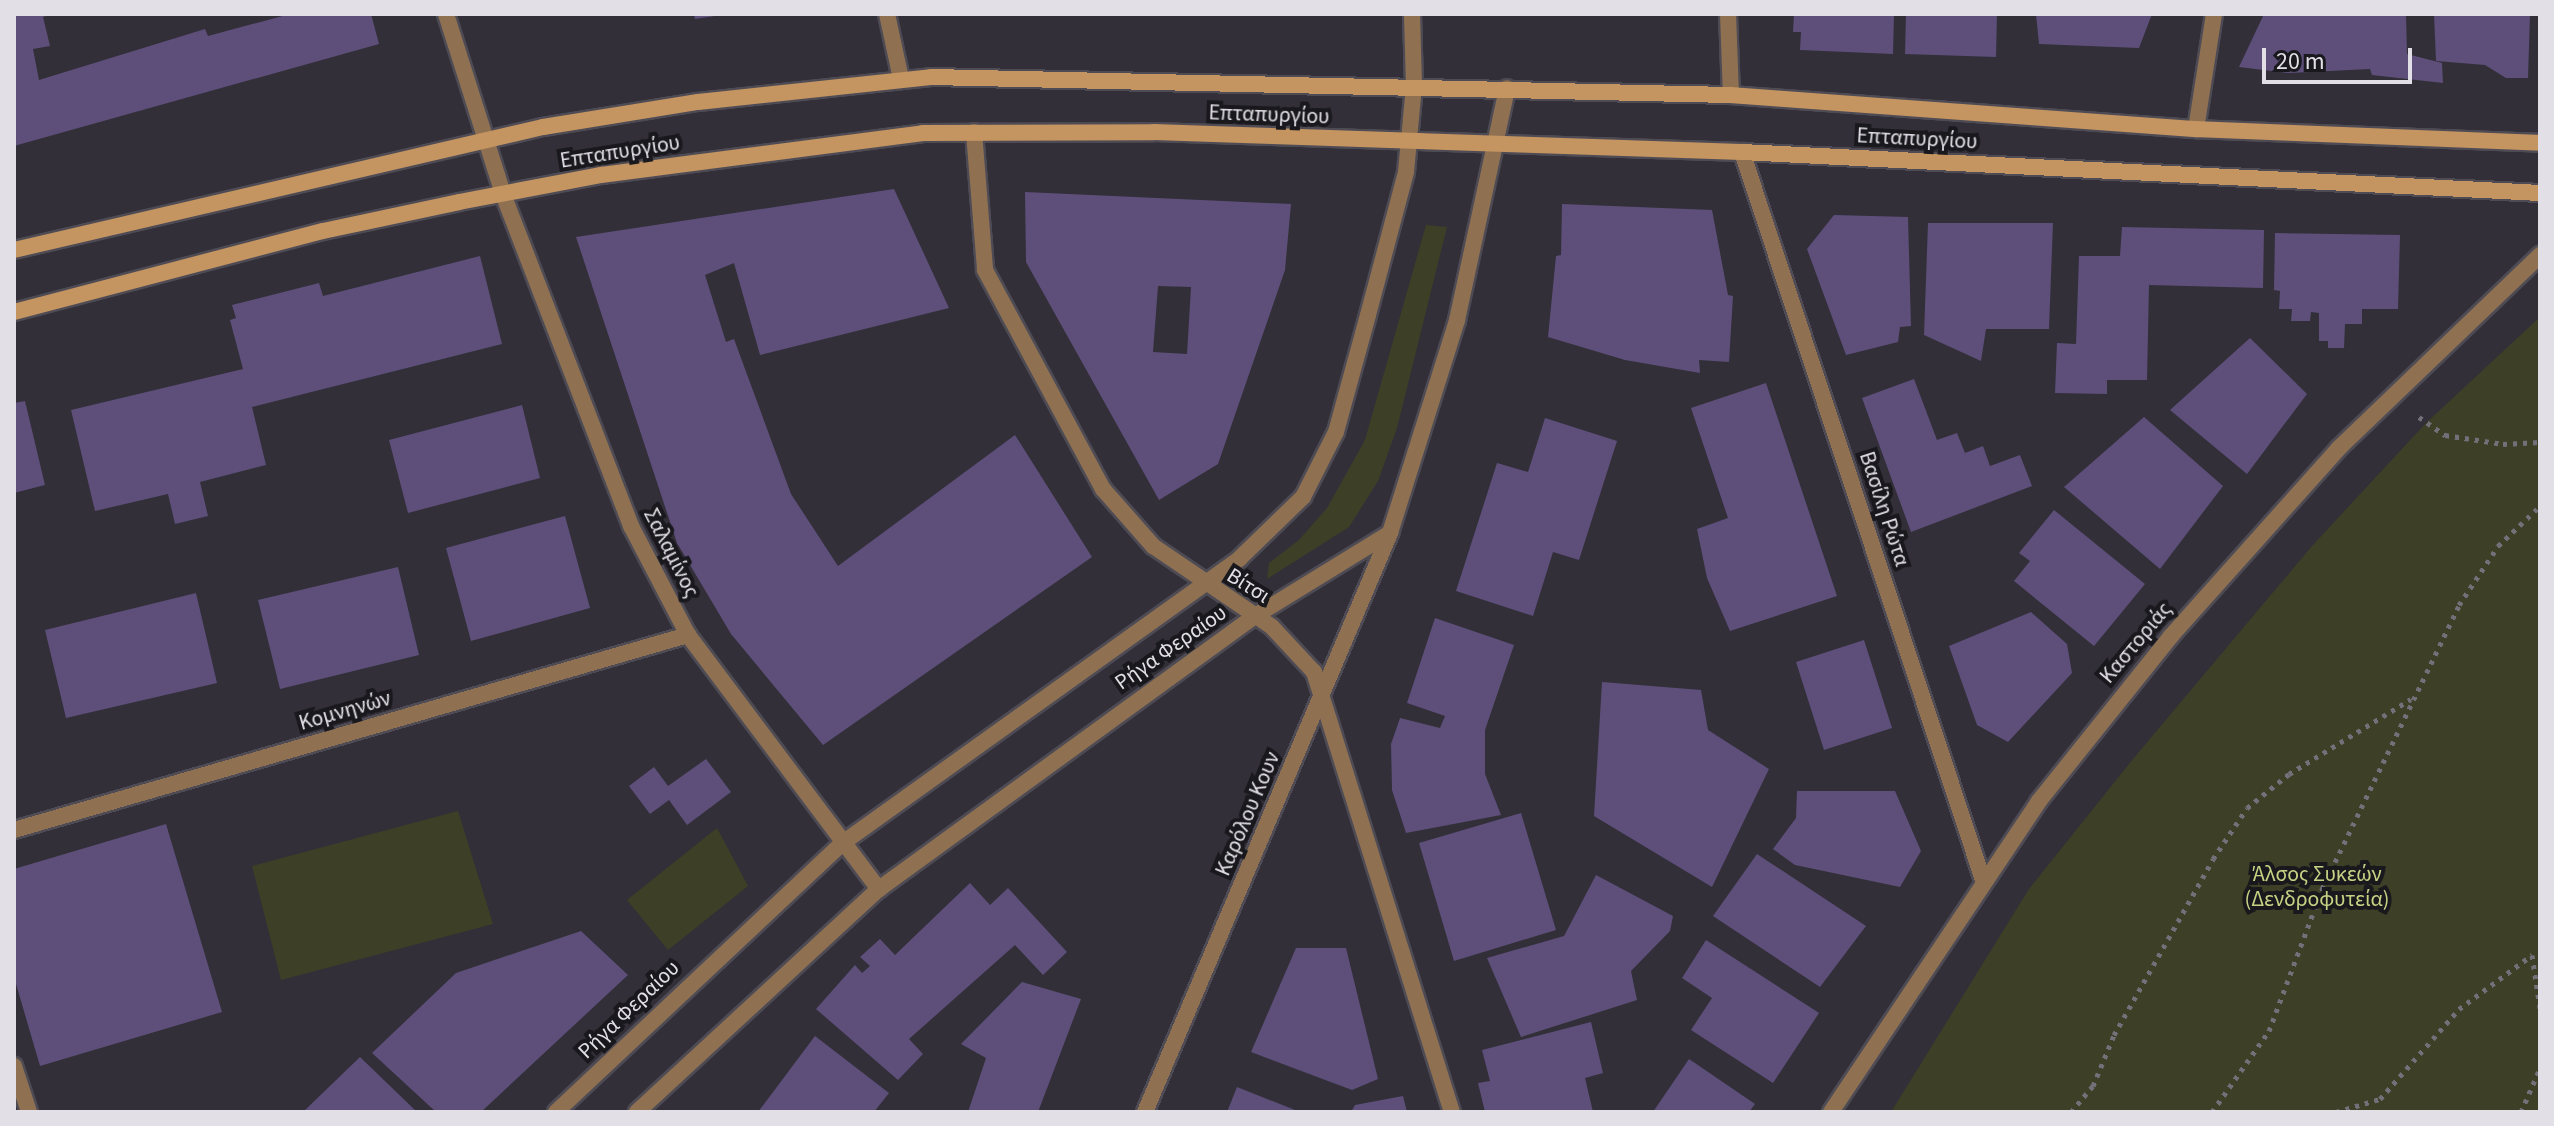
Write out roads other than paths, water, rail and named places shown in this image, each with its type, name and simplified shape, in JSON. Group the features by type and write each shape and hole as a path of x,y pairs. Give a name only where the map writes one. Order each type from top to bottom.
{"main road":[{"name":"Επταπυργίου","path":"14,250 485,141 684,104 901,79 1015,76 1731,95 2196,129 2540,143"},
{"name":"Επταπυργίου","path":"14,312 323,231 503,194 788,148 974,132 1154,132 1410,144 1742,152 2540,193"}],"street":[{"name":"Σαλαμίνος","path":"446,14 503,194 621,504 688,635 879,889"},
{"path":"887,14 901,79"},
{"name":"Ρήγα Φεραίου","path":"556,1112 844,842 1204,584 1287,513 1327,457 1410,144 1414,86 1412,14"},
{"path":"1728,14 1731,95"},
{"path":"2196,129 2214,14"},
{"path":"1390,533 1457,320 1498,145 1507,88"},
{"name":"Βίτσι","path":"974,132 980,252 991,285 1103,489 1145,539 1204,584 1255,616 1300,653 1324,694 1452,1112"},
{"name":"Βασίλη Ρώτα","path":"1742,152 1983,880"},
{"name":"Καστοριάς","path":"1831,1112 1983,880 2104,716 2230,566 2383,404 2540,255"},
{"name":"Ρήγα Φεραίου","path":"637,1112 879,889 1255,616 1390,533"},
{"name":"Καρόλου Κουν","path":"1145,1112 1390,533"},
{"name":"Κομνηνών","path":"14,830 688,635"},
{"path":"14,1066 29,1112"}],"park label":[{"name":"Άλσος Συκεών (Δενδροφυτεία)","path":"2317,886"}]}
